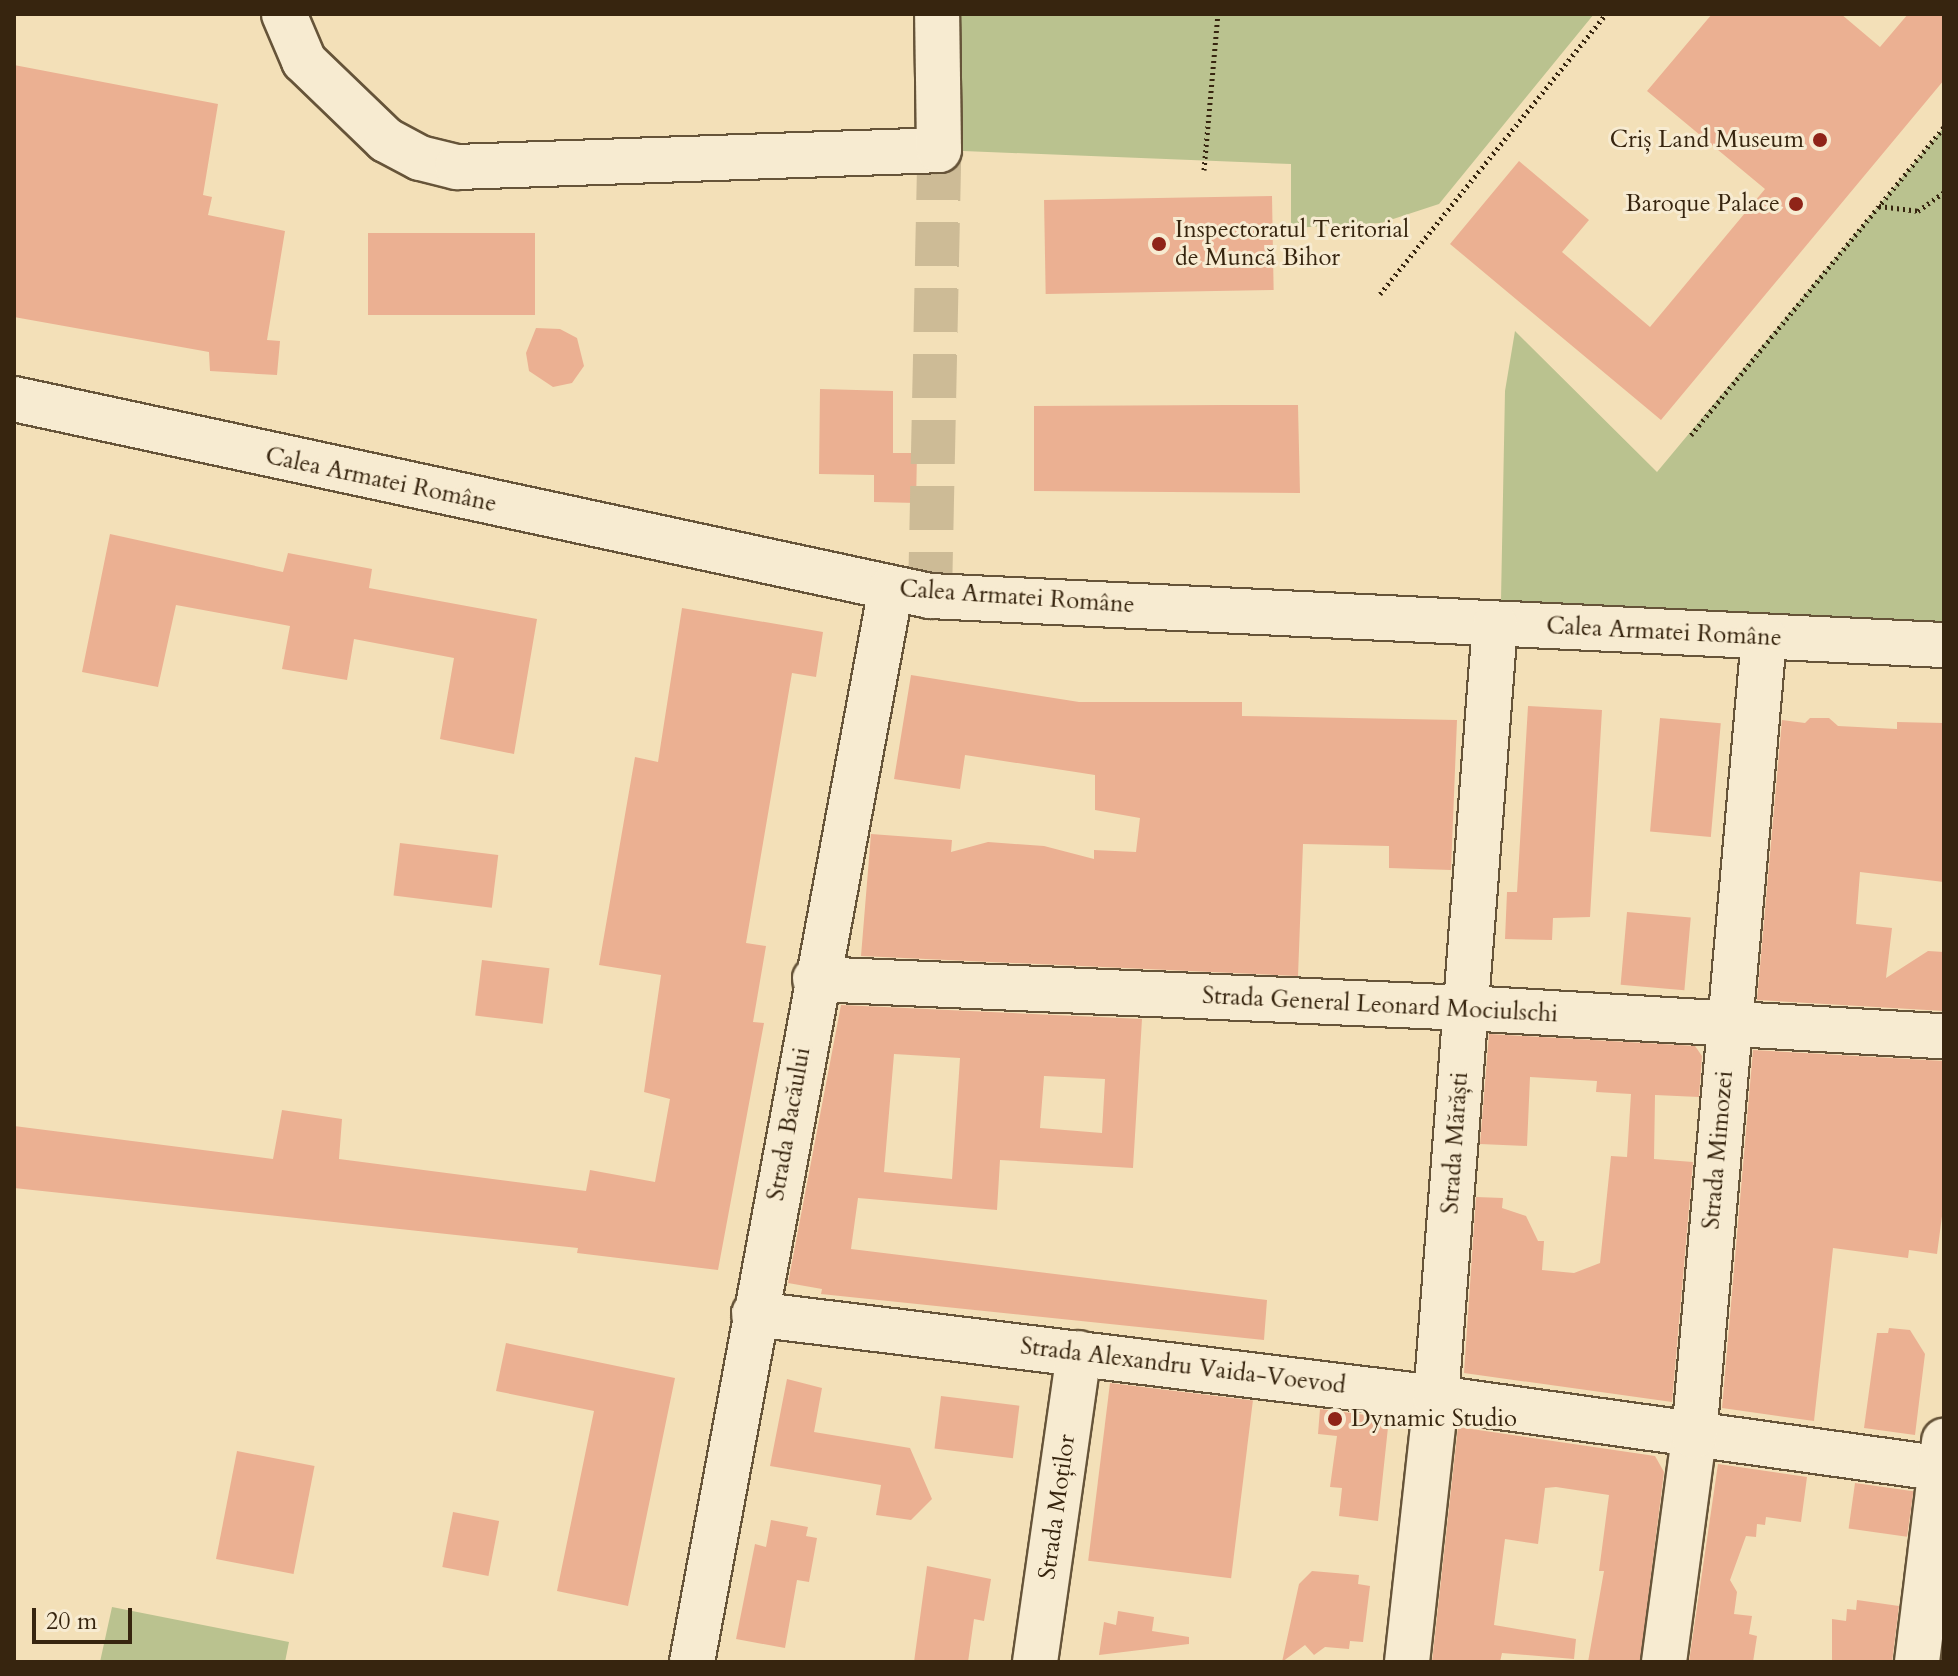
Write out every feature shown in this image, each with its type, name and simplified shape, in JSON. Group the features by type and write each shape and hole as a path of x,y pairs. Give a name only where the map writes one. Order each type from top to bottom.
{"street":[{"path":"284,14 304,61 386,140 420,158 457,167 939,150 937,14"},
{"name":"Calea Armatei Române","path":"14,399 930,596 1944,645"},
{"name":"Strada Bacăului","path":"692,1662 815,979 891,588"},
{"name":"Strada Mărăști","path":"1407,1662 1436,1398 1495,624"},
{"name":"Strada Mimozei","path":"1664,1662 1694,1436 1764,637"},
{"name":"Strada General Leonard Mociulschi","path":"815,979 1466,1008 1944,1036"},
{"name":"Strada Alexandru Vaida-Voevod","path":"754,1314 1436,1398 1694,1436 1943,1459"},
{"name":"Strada Moților","path":"1035,1662 1079,1353"},
{"path":"1917,1662 1943,1459"}],"path":[{"path":"1204,170 1218,14"},
{"path":"1380,294 1606,14"},
{"path":"1942,130 1944,141"},
{"path":"1691,435 1942,130"},
{"path":"1879,206 1918,211 1943,196"}],"green space":[{"path":"937,14 1594,14 1439,204 1381,223 1291,228 1291,164 939,150"},
{"path":"1944,127 1944,622 1501,600 1505,391 1515,331 1657,472"},
{"path":"112,1607 289,1642 285,1662 100,1662"}],"building":[{"name":"Baroque Palace","path":"1712,14 1841,14 1880,47 1908,14 1944,14 1944,80 1661,420 1450,244 1519,161 1589,220 1562,252 1650,327 1765,189 1647,91"},
{"path":"14,65 218,104 203,195 212,197 208,215 285,231 267,340 280,341 277,375 210,371 209,352 14,317"},
{"name":"Inspectoratul Teritorial de Muncă Bihor","path":"1272,196 1274,290 1046,294 1044,200"},
{"path":"368,233 535,233 535,315 368,315"},
{"path":"536,328 560,329 577,338 584,366 572,383 553,387 529,371 526,353"},
{"path":"820,389 893,391 893,453 917,453 916,503 874,502 874,475 819,474"},
{"path":"1298,405 1300,493 1034,491 1034,406"},
{"path":"110,534 283,572 288,553 372,569 369,588 537,619 514,754 440,739 454,658 354,639 347,680 282,669 290,626 176,605 158,687 82,672"},
{"path":"682,608 823,632 816,677 792,673 746,943 766,946 753,1022 764,1023 718,1270 577,1253 578,1248 14,1188 14,1126 273,1159 282,1110 342,1119 339,1159 586,1191 590,1170 655,1182 670,1099 644,1092 661,975 599,965 635,757 658,762"},
{"path":"911,675 1079,702 1242,702 1242,716 1457,720 1451,870 1389,868 1389,846 1303,844 1298,976 861,956 871,834 952,840 951,852 988,842 1044,846 1094,859 1094,850 1136,852 1140,818 1095,810 1095,775 965,755 960,789 894,779"},
{"path":"1528,706 1602,710 1590,917 1553,918 1552,940 1505,939 1507,892 1517,892"},
{"path":"1660,718 1721,723 1711,837 1650,832"},
{"path":"1810,718 1829,718 1838,726 1897,729 1897,722 1944,723 1944,882 1860,872 1856,924 1892,928 1886,978 1928,951 1944,952 1944,1011 1757,1000 1782,720 1805,723"},
{"path":"400,843 498,855 492,908 394,896"},
{"path":"1627,912 1691,918 1684,990 1621,985"},
{"path":"482,960 549,968 543,1024 475,1016"},
{"path":"841,1005 1142,1019 1133,1168 1000,1160 997,1210 858,1198 851,1249 1267,1300 1264,1340 821,1294 822,1289 788,1283","holes":["894,1054 960,1058 952,1179 884,1172","1044,1076 1105,1079 1102,1133 1040,1128"]},
{"path":"1489,1034 1695,1046 1702,1056 1699,1097 1655,1095 1654,1159 1693,1162 1672,1402 1464,1373 1476,1197 1503,1198 1502,1208 1526,1216 1538,1241 1544,1241 1542,1270 1574,1273 1600,1263 1611,1156 1627,1157 1631,1094 1596,1092 1597,1081 1530,1077 1527,1146 1480,1144"},
{"path":"1753,1050 1944,1061 1944,1201 1937,1254 1909,1250 1908,1258 1833,1248 1814,1421 1722,1408"},
{"path":"1889,1328 1910,1330 1925,1354 1915,1435 1864,1428 1877,1333 1888,1333"},
{"path":"506,1343 675,1378 628,1606 557,1591 594,1411 496,1391"},
{"path":"787,1379 822,1388 814,1432 910,1448 932,1499 911,1520 876,1515 881,1485 770,1466"},
{"path":"1110,1383 1253,1401 1231,1578 1088,1561"},
{"path":"941,1396 1019,1406 1013,1458 935,1449"},
{"path":"1320,1409 1389,1418 1378,1521 1339,1516 1342,1488 1330,1487 1337,1436 1318,1434"},
{"path":"1458,1427 1655,1456 1664,1472 1640,1662 1588,1662 1604,1571 1599,1571 1609,1495 1556,1487 1545,1488 1538,1544 1505,1539 1494,1625 1576,1639 1574,1659 1502,1653 1500,1662 1432,1662"},
{"path":"237,1451 315,1466 294,1574 216,1559"},
{"path":"1718,1464 1807,1477 1801,1522 1766,1517 1765,1525 1757,1524 1756,1537 1746,1536 1730,1580 1737,1592 1734,1614 1752,1616 1749,1634 1757,1636 1753,1662 1689,1662"},
{"path":"1855,1483 1913,1491 1907,1537 1849,1529"},
{"path":"453,1512 499,1521 488,1576 442,1567"},
{"path":"771,1520 808,1527 806,1536 817,1538 809,1582 797,1580 785,1648 736,1639 755,1544 766,1547"},
{"path":"927,1566 991,1579 984,1621 974,1619 968,1662 914,1662"},
{"path":"1312,1571 1359,1575 1358,1584 1370,1586 1363,1642 1350,1641 1349,1649 1325,1647 1314,1655 1305,1645 1282,1662 1299,1584"},
{"path":"1857,1600 1899,1606 1892,1662 1832,1662 1832,1619 1846,1621 1847,1609 1856,1610"},
{"path":"1118,1611 1154,1617 1152,1631 1189,1637 1189,1644 1099,1655 1104,1622 1116,1625"}],"tunnel":[{"path":"930,596 939,150"}],"place":[{"name":"Criș Land Museum","path":"1820,140"},
{"name":"Baroque Palace","path":"1796,204"},
{"name":"Inspectoratul Teritorial de Muncă Bihor","path":"1159,244"},
{"name":"Dynamic Studio","path":"1335,1419"}]}
